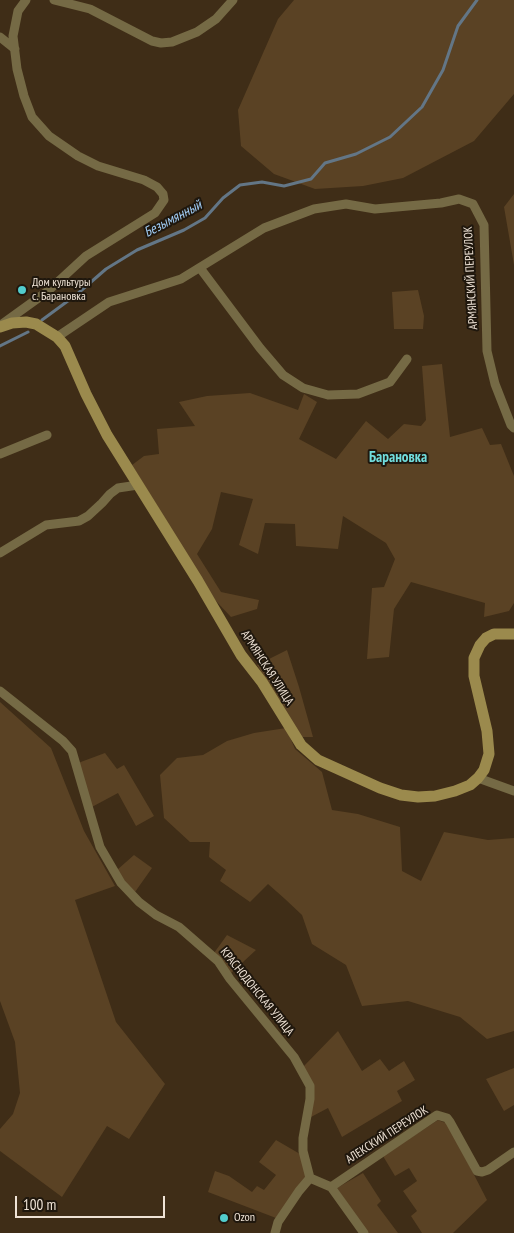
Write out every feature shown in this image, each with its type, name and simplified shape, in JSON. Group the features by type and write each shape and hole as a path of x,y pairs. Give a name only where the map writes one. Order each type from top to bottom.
{"street":[{"path":"0,327 48,291 86,256 155,213 164,200 163,194 157,186 144,180 98,166 78,156 49,136 32,118 17,70 15,49 15,22 18,10 26,0"},
{"path":"54,0 90,9 152,41 161,43 172,42 197,32 216,19 234,0"},
{"path":"0,37 15,49"},
{"name":"АРМЯНСКИЙ ПЕРЕУЛОК","path":"57,337 109,302 181,279 264,228 314,209 346,204 375,209 441,204 459,199 473,204 484,225 487,351 495,384 511,425 514,428"},
{"path":"200,268 260,348 283,375 303,388 328,395 358,394 390,382 406,359"},
{"name":"АРМЯНСКАЯ УЛИЦА","path":"0,327 12,323 26,322 36,324 57,337 66,346 86,394 107,435 198,581 241,655 262,682 301,746 323,763 401,795 435,796 470,785 478,778"},
{"path":"0,454 47,435"},
{"path":"0,553 46,526 79,521 88,516 118,488 138,485"},
{"path":"514,634 494,634 486,638 480,645 474,658 474,676 487,732 489,754 484,770 478,778 514,792"},
{"name":"КРАСНОДОНСКАЯ УЛИЦА","path":"0,691 63,741 72,751 100,847 121,883 139,902 156,915 179,927 218,962 294,1057 310,1086 310,1099 303,1138 303,1151 310,1178"},
{"name":"АЛЕКСКИЙ ПЕРЕУЛОК","path":"330,1187 437,1116 447,1118 450,1122 477,1171 488,1170 514,1152"},
{"path":"275,1233 278,1222 310,1178 330,1187 364,1233"}],"shaded area":[{"path":"294,0 514,0 514,94 474,141 403,178 363,186 315,189 274,174 241,146 238,110 278,19"},
{"path":"514,194 514,265 504,207"},
{"path":"418,290 424,316 423,329 394,329 392,292"},
{"path":"442,364 450,437 482,428 490,445 501,444 514,476 514,603 509,611 484,617 485,603 411,582 394,609 389,657 367,659 372,588 384,587 395,559 386,543 343,516 338,549 296,546 295,524 265,523 258,554 239,545 253,499 221,492 212,529 197,554 221,592 259,600 257,609 231,617 215,600 132,465 144,456 159,454 157,429 195,426 179,402 207,396 250,393 298,410 304,394 317,402 299,439 336,459 366,421 388,439 404,424 421,426 426,420 422,366"},
{"path":"287,650 313,737 301,737 257,665"},
{"path":"0,702 51,748 84,831 115,886 75,900 116,1022 165,1084 129,1139 107,1126 62,1197 0,1151 0,1129 13,1114 20,1093 15,1042 0,1001"},
{"path":"286,728 295,749 322,772 332,810 358,814 400,827 402,871 421,881 444,832 488,840 514,838 514,1031 487,1039 460,1017 408,1001 362,1006 346,965 312,944 302,915 268,884 250,902 220,881 226,870 209,857 210,842 190,842 164,818 160,775 177,758 203,755 227,741 254,733"},
{"path":"105,753 117,769 124,765 154,816 136,826 118,793 90,808 78,763"},
{"path":"134,855 152,868 135,892 124,882 117,870"},
{"path":"227,935 256,950 230,974 214,953"},
{"path":"338,1031 362,1071 380,1059 389,1071 404,1061 415,1080 397,1091 402,1101 342,1137 328,1108 311,1117 303,1067"},
{"path":"514,1068 514,1105 504,1111 486,1079"},
{"path":"438,1120 448,1124 487,1200 453,1233 422,1233 411,1216 417,1211 403,1191 417,1181 409,1168 395,1176 383,1156"},
{"path":"276,1140 300,1154 307,1178 276,1218 208,1192 215,1171 229,1176 252,1192 257,1186 264,1190 276,1175 259,1162"},
{"path":"363,1173 381,1201 377,1205 398,1233 368,1233 337,1188"}],"waterway":[{"name":"Безымянный","path":"42,320 76,295 106,269 137,250 184,230 205,218 223,198 240,185 262,182 284,186 311,179 325,163 356,154 390,137 422,107 443,70 458,26 477,0"},
{"path":"0,346 28,332"}],"place":[{"name":"Дом культуры с. Барановка","path":"22,290"},
{"name":"Ozon","path":"224,1218"}],"district":[{"name":"Барановка","path":"398,458"}]}
